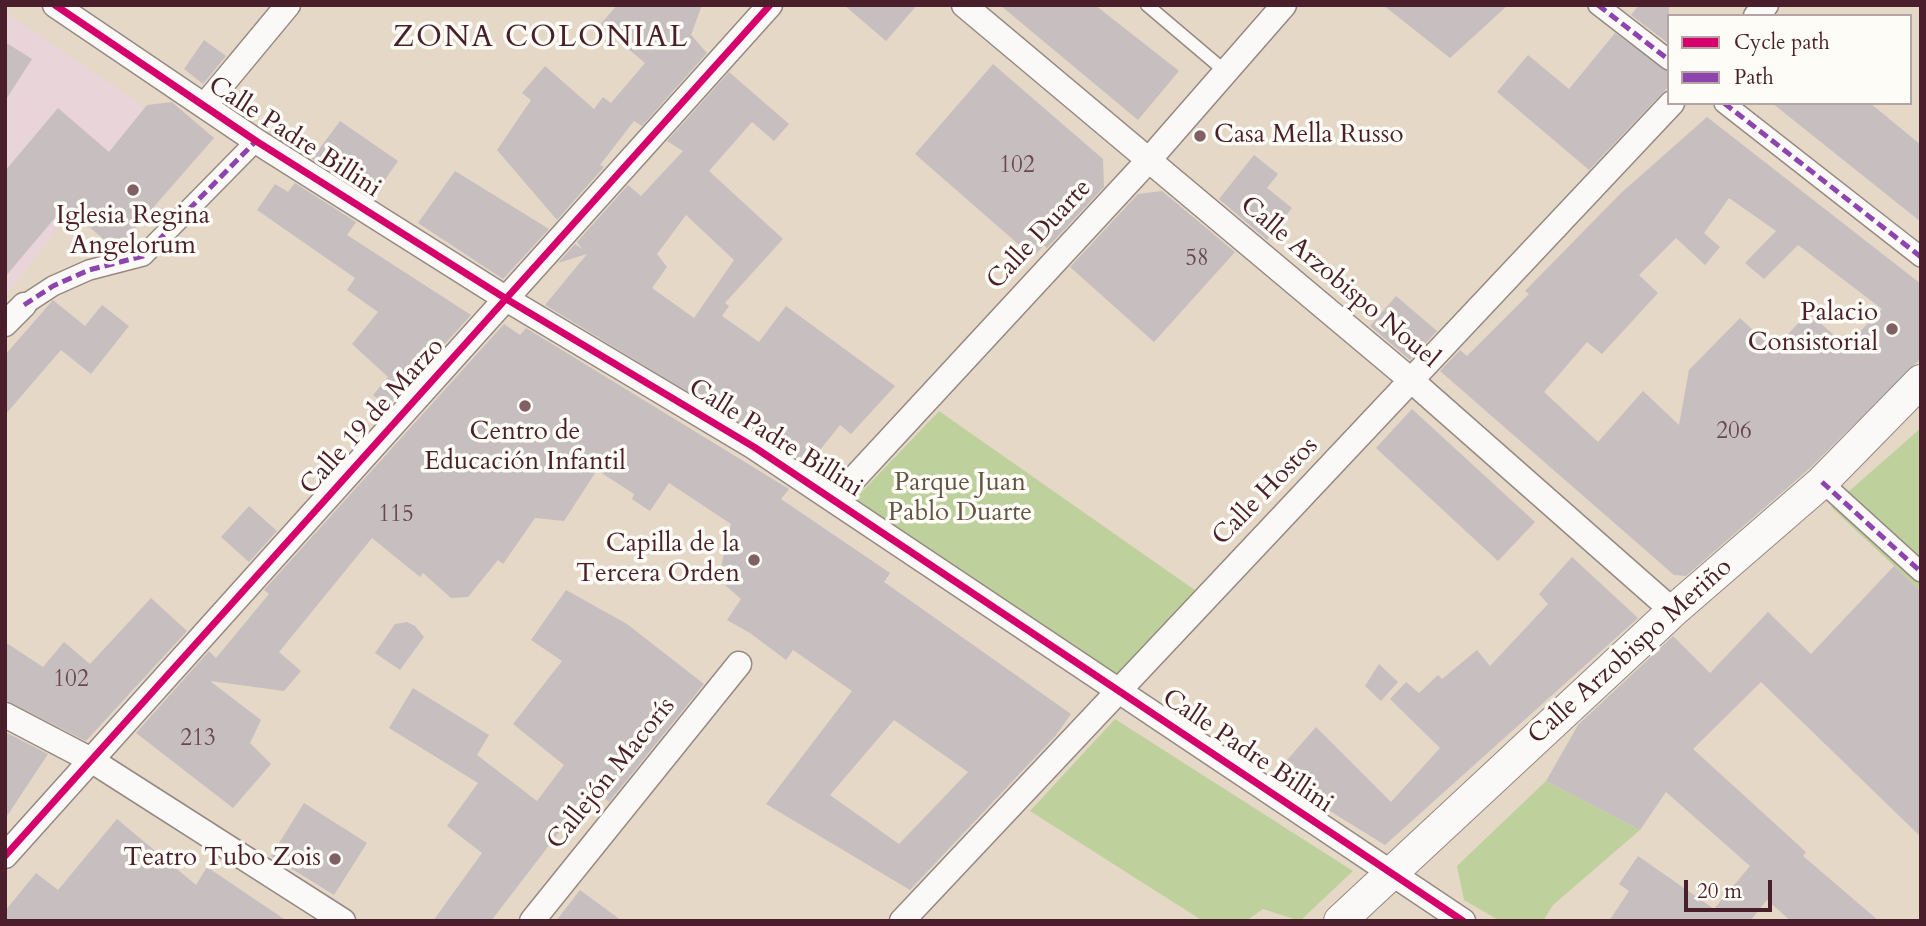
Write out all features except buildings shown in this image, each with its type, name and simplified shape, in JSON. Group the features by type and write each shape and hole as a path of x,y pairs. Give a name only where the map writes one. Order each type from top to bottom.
{"street":[{"name":"Calle Padre Billini","path":"55,5 256,141 508,300 754,447 1463,921"},
{"path":"205,105 288,5"},
{"name":"Calle 19 de Marzo","path":"5,856 508,300 770,5"},
{"name":"Calle Arzobispo Nouel","path":"964,5 1147,162 1412,381 1673,611"},
{"name":"Calle Duarte","path":"834,500 1147,162 1284,5"},
{"path":"1598,5 1667,58"},
{"name":"Calle Hostos","path":"902,921 1670,105"},
{"path":"1727,105 1921,257"},
{"path":"5,324 24,305 53,286 89,270 143,256 256,141"},
{"name":"Calle Arzobispo Meriño","path":"1340,921 1673,611 1822,482 1921,381"},
{"path":"1822,482 1921,572"},
{"name":"Callejón Macorís","path":"532,921 739,664"},
{"path":"5,715 91,760 344,921"}],"lane":[{"path":"1147,5 1226,72"}],"shaded area":[{"path":"5,12 149,110 5,297"}],"green space":[{"name":"Parque Juan Pablo Duarte","path":"939,411 1199,593 1116,677 854,500"},
{"path":"1921,428 1921,591 1831,507"},
{"path":"1115,719 1353,871 1300,921 1263,909 1246,921 1203,921 1030,811"},
{"path":"1546,781 1640,830 1553,905 1543,921 1500,921 1464,900 1457,866"}],"marked path":[{"path":"1598,5 1667,58"},
{"path":"1727,105 1921,257"},
{"path":"24,305 53,286 89,270 143,256 256,141"},
{"path":"1822,482 1921,572"}],"cycle path":[{"path":"55,5 256,141 508,300 754,447 1463,921"},
{"path":"5,856 770,5"}],"place":[{"name":"Casa Mella Russo","path":"1200,136"},
{"name":"Iglesia Regina Angelorum","path":"133,190"},
{"name":"Palacio Consistorial","path":"1892,329"},
{"name":"Centro de Educación Infantil","path":"525,406"},
{"name":"Capilla de la Tercera Orden","path":"754,560"},
{"name":"Teatro Tubo Zois","path":"335,859"}],"district":[{"name":"ZONA COLONIAL","path":"541,39"}]}
